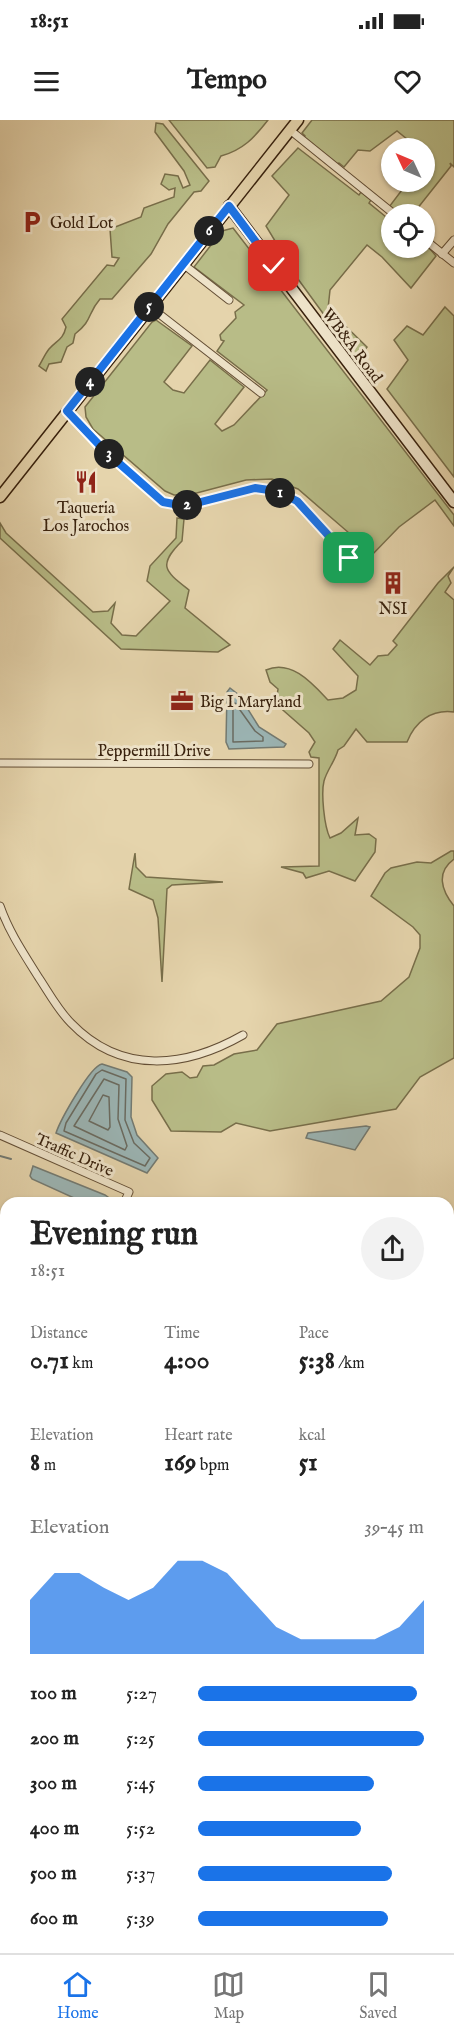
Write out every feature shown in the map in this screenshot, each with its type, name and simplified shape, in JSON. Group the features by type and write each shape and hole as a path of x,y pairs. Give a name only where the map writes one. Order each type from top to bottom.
{"main road":[{"path":"0,497 298,120"}],"street":[{"path":"290,130 382,204"},
{"name":"WB&A Road","path":"229,206 454,502"},
{"path":"442,254 454,240"},
{"path":"435,248 454,263"},
{"path":"183,264 230,300"},
{"path":"149,306 261,393"},
{"path":"67,411 104,450 163,502 185,506 255,488 276,491 297,501 349,558"},
{"name":"Peppermill Drive","path":"0,763 309,764"},
{"path":"0,906 17,944 61,1010 75,1027 100,1046 132,1058 168,1061 203,1055 243,1035"},
{"name":"Traffic Drive","path":"0,1135 129,1192 127,1197"}],"green space":[{"path":"169,120 268,120 247,142 236,150 221,156 215,167 207,168"},
{"path":"312,120 454,120 454,167 450,163 451,166 435,186 435,138 406,138 397,131 388,138 381,138 381,143 370,151 358,150 344,167 339,163 336,164 304,138 302,133"},
{"path":"156,123 163,124 209,181 201,191 194,192 168,224 151,254 112,299 100,299 85,325 75,334 73,343 67,347 61,362 49,364 46,371 39,366 49,349 63,335 66,327 62,319 107,265 114,266 119,258 112,257 110,229 141,217 144,208 174,197 175,188 169,190 161,184 165,174 178,176 183,188 190,185 184,171 155,132"},
{"path":"298,148 359,195 361,192 371,200 369,203 381,213 381,256 367,245 330,290 328,309 367,347 357,360 298,279 266,226 289,195 272,176"},
{"path":"400,192 430,192 421,204 391,204"},
{"path":"233,228 454,515 454,526 435,500 399,527 371,556 369,544 349,533 298,489 272,479 246,480 189,495 174,495 165,491 93,429 86,417 85,407 152,322 156,320 192,346 164,382 173,390 184,393 210,360 244,387 215,424 222,431 234,425 267,390 217,351 224,341 221,340 220,335 236,318 235,312 244,305 194,267 222,231"},
{"path":"383,258 434,258 411,288"},
{"path":"445,307 454,316 454,477 387,389 408,360 394,340 407,326 423,335"},
{"path":"177,518 184,519 182,541 169,557 167,568 174,578 189,590 185,608 230,645 218,652 121,649 0,538 0,523 6,533 93,612 108,611 115,603 111,623 122,635 136,636 170,601 147,581 150,566 176,538"},
{"path":"454,567 448,576 451,583 445,592 454,600 454,712 438,713 425,718 414,728 407,742 367,742 356,729 344,746 338,750 324,781 324,810 330,838 341,833 358,818 355,835 369,834 376,839 375,852 355,881 329,871 306,878 303,873 281,867 319,866 319,758 311,757 309,752 315,742 309,733 276,704 278,689 270,682 266,670 275,667 292,670 308,680 328,700 343,698 356,690 358,676 333,649 340,640 370,665 378,656 388,655 397,645 393,641 438,583"},
{"path":"454,851 454,859 448,864 442,881 446,894 454,906 454,1058 420,1077 396,1109 270,1131 236,1123 221,1132 171,1131 152,1100 152,1086 166,1074 182,1072 190,1078 197,1077 203,1066 214,1065 234,1054 257,1050 277,1024 381,1001 409,977 420,948 420,935 413,927 371,896 385,873 391,868 417,862 431,863"},
{"path":"135,853 136,867 146,877 223,882 172,885 167,889 162,982 158,918 153,900 129,889"}],"water":[{"path":"230,688 239,695 259,727 286,744 284,747 229,749 226,742 227,692"},
{"path":"102,1064 127,1072 132,1077 131,1117 137,1135 158,1158 147,1173 56,1133 83,1084 90,1074"},
{"path":"370,1127 355,1150 306,1138 308,1133"},
{"path":"33,1166 108,1197 72,1197 30,1176"}],"waterway":[{"path":"0,1156 11,1159"}],"place":[{"name":"Gold Lot","path":"32,222"},
{"name":"Taqueria Los Jarochos","path":"86,482"},
{"name":"NSI","path":"393,583"},
{"name":"Big I Maryland","path":"182,701"}],"route":[{"path":"274,266 229,206 67,411 104,450 163,502 185,506 255,488 276,491 297,501 349,558"}]}
